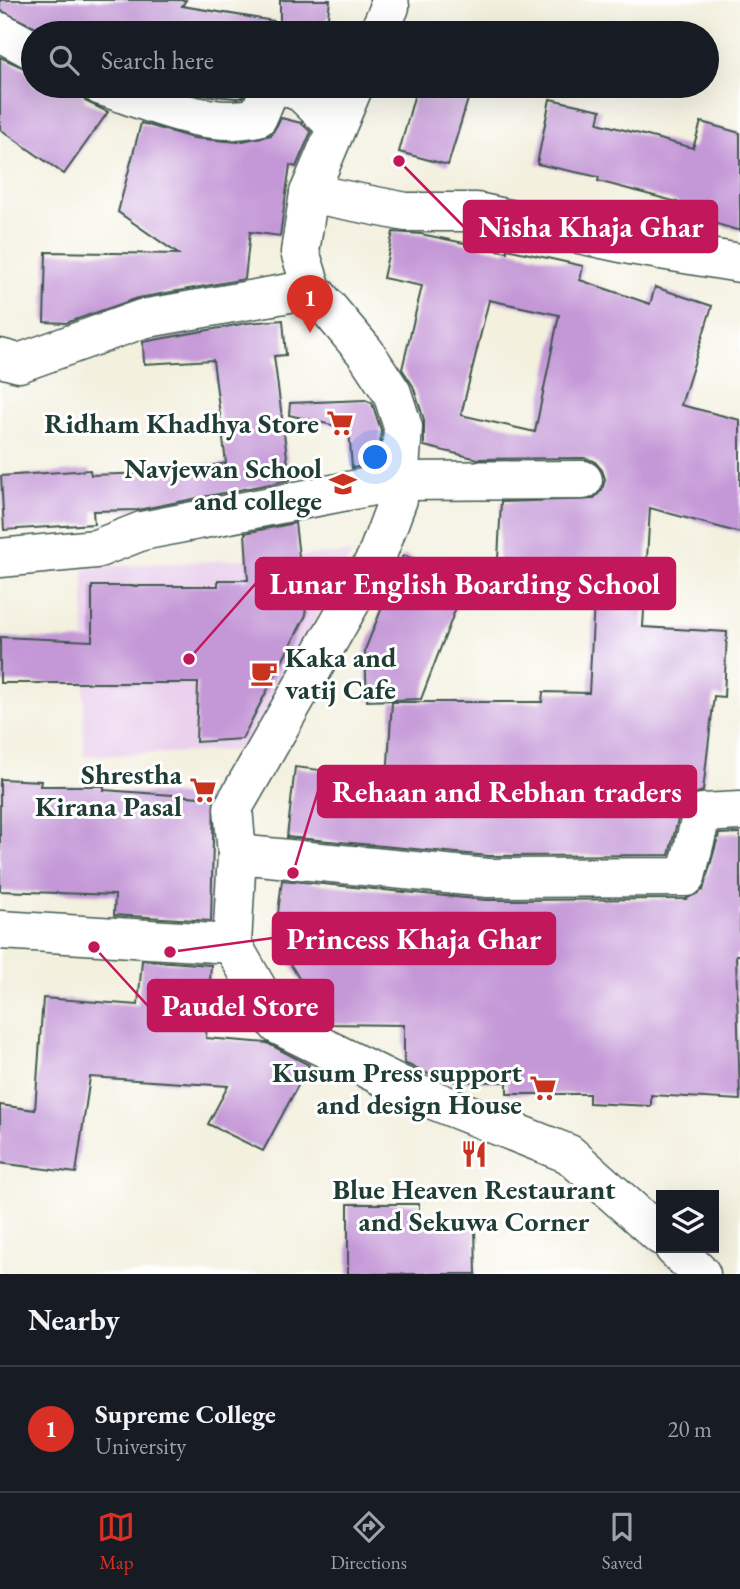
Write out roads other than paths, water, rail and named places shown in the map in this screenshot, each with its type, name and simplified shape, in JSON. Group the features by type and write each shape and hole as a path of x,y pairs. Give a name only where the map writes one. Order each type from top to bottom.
{"street":[{"path":"384,21 390,7 389,0"},
{"path":"0,32 21,43"},
{"path":"137,98 178,112 233,122 258,117 266,98"},
{"path":"307,98 336,125"},
{"path":"348,98 309,193 300,252 312,289 365,352 392,393 403,426 398,499 376,558 233,808 237,854 232,944 278,1026 418,1094 569,1154 656,1232"},
{"path":"309,193 406,212 477,212 630,245 740,263"},
{"path":"0,358 19,363 142,320 312,289"},
{"path":"0,558 96,549 142,531 399,481 583,480"},
{"path":"237,854 488,878 686,877 702,813 740,811"},
{"path":"0,930 232,944"},
{"path":"679,1253 701,1274"}],"place":[{"name":"Nisha Khaja Ghar","path":"399,161"},
{"name":"Supreme College","path":"310,333"},
{"name":"Ridham Khadhya Store","path":"340,423"},
{"name":"Navjewan School and college","path":"343,484"},
{"name":"Lunar English Boarding School","path":"189,659"},
{"name":"Kaka and vatij Cafe","path":"264,673"},
{"name":"Shrestha Kirana Pasal","path":"203,790"},
{"name":"Rehaan and Rebhan traders","path":"293,873"},
{"name":"Paudel Store","path":"94,947"},
{"name":"Princess Khaja Ghar","path":"170,952"},
{"name":"Kusum Press support and design House","path":"543,1088"},
{"name":"Blue Heaven Restaurant and Sekuwa Corner","path":"474,1154"}]}
